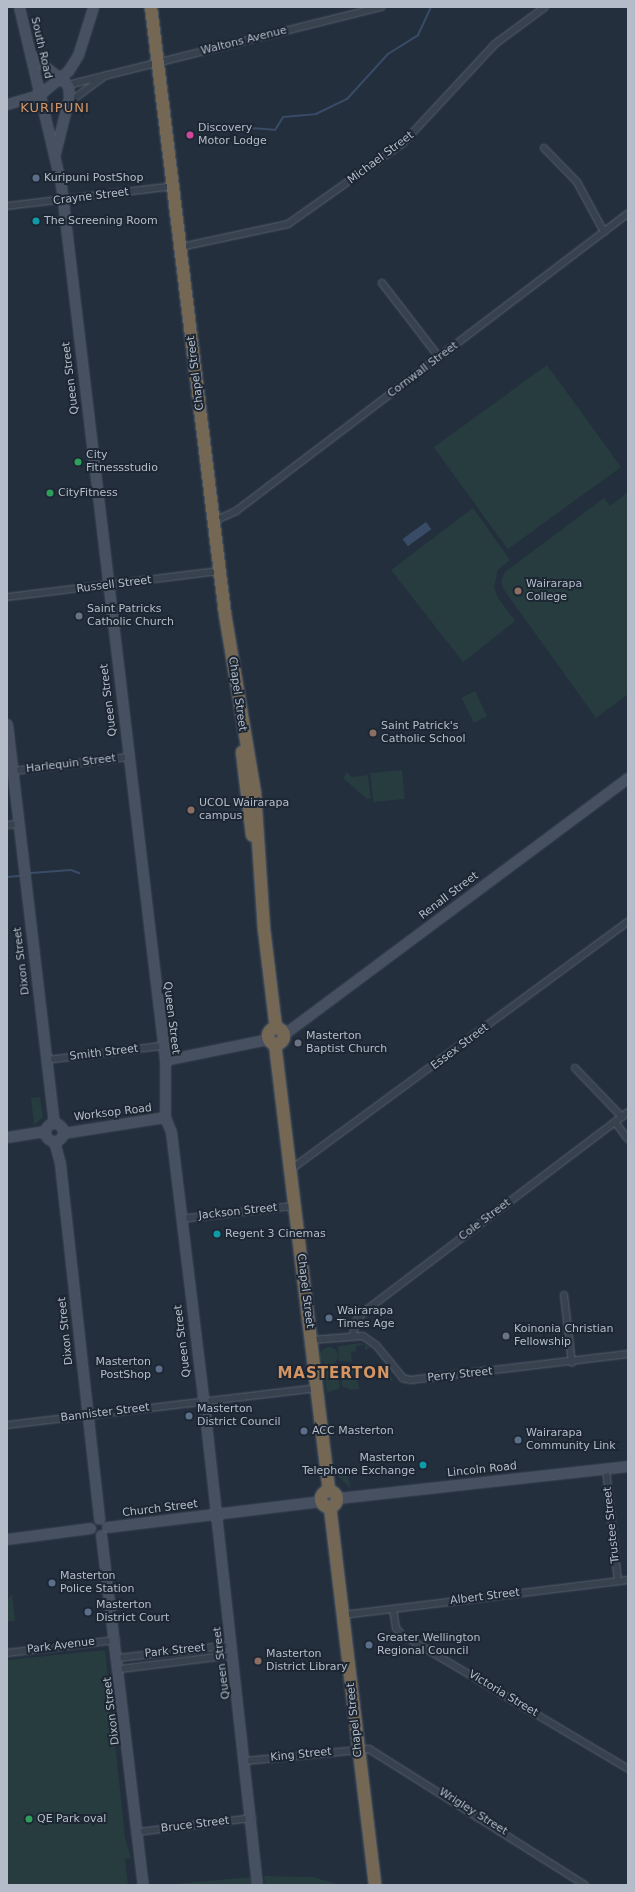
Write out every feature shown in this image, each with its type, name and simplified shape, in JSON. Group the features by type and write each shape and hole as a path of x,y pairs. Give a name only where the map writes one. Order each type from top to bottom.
{"highway":[{"name":"Chapel Street","path":"152,7 220,572 244,738 255,794 258,857 280,1031"},
{"path":"272,1042 283,1041 280,1031"},
{"name":"Chapel Street","path":"272,1042 290,1170 317,1388 375,1885"}],"street":[{"name":"South Road","path":"19,7 39,95"},
{"path":"7,104 39,95 64,82 78,55 93,7"},
{"name":"Waltons Avenue","path":"64,82 106,75 381,7"},
{"name":"Michael Street","path":"181,247 288,224 403,143 495,44 545,7"},
{"path":"31,55 64,82"},
{"name":"Waltons Avenue","path":"66,105 106,75"},
{"name":"Queen Street","path":"55,153 66,105 64,82"},
{"name":"Queen Street","path":"39,95 55,153 62,201 162,1046 165,1060 165,1117 171,1132 252,1818 257,1885"},
{"path":"544,148 577,182 604,232"},
{"name":"Crayne Street","path":"7,206 62,201 174,186"},
{"name":"Cornwall Street","path":"214,520 236,511 628,213"},
{"path":"382,283 439,357"},
{"name":"Russell Street","path":"7,597 220,572"},
{"name":"Dixon Street","path":"7,724 13,771 17,824 54,1123"},
{"name":"Harlequin Street","path":"13,771 128,757"},
{"name":"Renall Street","path":"280,1031 628,778"},
{"path":"7,825 17,824"},
{"name":"Essex Street","path":"290,1170 628,922"},
{"path":"165,1060 272,1042"},
{"name":"Smith Street","path":"46,1060 162,1046"},
{"path":"575,1068 622,1117"},
{"name":"Cole Street","path":"353,1335 356,1321 365,1311 628,1112"},
{"name":"Worksop Road","path":"63,1133 165,1117"},
{"path":"615,1122 628,1139"},
{"path":"7,1137 45,1131 54,1123 60,1125 63,1133 54,1142 46,1137 45,1131"},
{"name":"Dixon Street","path":"54,1142 64,1192 99,1519"},
{"name":"Jackson Street","path":"181,1219 294,1206"},
{"path":"564,1295 572,1363"},
{"name":"Perry Street","path":"311,1340 353,1335 371,1340 407,1380 572,1363 628,1354"},
{"path":"203,1402 317,1388"},
{"name":"Bannister Street","path":"7,1425 203,1402"},
{"name":"Lincoln Road","path":"216,1514 329,1499 628,1466"},
{"name":"Trustee Street","path":"606,1469 618,1581"},
{"name":"Church Street","path":"107,1528 216,1514"},
{"path":"99,1519 107,1528 101,1535 94,1534 90,1528 92,1522 99,1519"},
{"path":"7,1539 90,1528"},
{"name":"Dixon Street","path":"101,1535 120,1669 143,1885"},
{"name":"Albert Street","path":"343,1615 628,1580"},
{"name":"Victoria Street","path":"393,1609 396,1628 401,1634 628,1769"},
{"name":"Park Avenue","path":"7,1653 116,1640"},
{"name":"Park Street","path":"118,1658 231,1645"},
{"name":"Park Street","path":"120,1669 232,1656"},
{"name":"King Street","path":"245,1761 358,1749"},
{"name":"Wrigley Street","path":"358,1749 369,1749 585,1885"},
{"name":"Bruce Street","path":"138,1832 252,1818"}],"green space":[{"path":"547,365 621,467 508,549 434,447"},
{"path":"628,492 628,694 596,718 504,590 501,581 505,572 604,498 610,506"},
{"path":"473,508 510,560 498,570 494,587 498,598 515,621 463,662 391,570"},
{"path":"475,691 487,716 474,723 462,698"},
{"path":"402,770 405,799 373,802 370,773"},
{"path":"347,772 352,777 368,775 371,799 367,799 343,778"},
{"path":"40,1097 43,1117 34,1125 31,1098"},
{"path":"360,1343 366,1345 370,1348 365,1350 365,1345 356,1346 356,1351 351,1352 352,1362 339,1361 338,1346"},
{"path":"329,1347 335,1350 338,1356 335,1362 329,1365 323,1362 320,1356 323,1350"},
{"path":"359,1363 359,1368 353,1369 360,1389 351,1390 342,1386 340,1368"},
{"path":"335,1366 340,1388 327,1393 323,1367"},
{"path":"385,1367 393,1381 380,1377 379,1372"},
{"path":"347,1471 348,1476 351,1489 336,1474"},
{"path":"12,1594 15,1621 7,1622 7,1600"},
{"path":"105,1650 125,1837 131,1858 125,1859 128,1885 7,1885 7,1660"},
{"path":"264,1876 314,1877 339,1885 265,1885"},
{"path":"251,1877 252,1885 165,1885"}],"water":[{"path":"426,522 431,529 408,546 403,539"}],"waterway":[{"path":"249,128 275,130 283,117 316,114 347,99 388,54 418,35 431,7"},
{"path":"31,873 71,870 79,873"},
{"path":"7,877 19,876"}],"place":[{"name":"Discovery Motor Lodge","path":"190,135"},
{"name":"Kuripuni PostShop","path":"36,178"},
{"name":"The Screening Room","path":"36,221"},
{"name":"City Fitnessstudio","path":"78,462"},
{"name":"CityFitness","path":"50,493"},
{"name":"Wairarapa College","path":"518,591"},
{"name":"Saint Patricks Catholic Church","path":"79,616"},
{"name":"Saint Patrick's Catholic School","path":"373,733"},
{"name":"UCOL Wairarapa campus","path":"191,810"},
{"name":"Masterton Baptist Church","path":"298,1043"},
{"name":"Regent 3 Cinemas","path":"217,1234"},
{"name":"Wairarapa Times Age","path":"329,1318"},
{"name":"Koinonia Christian Fellowship","path":"506,1336"},
{"name":"Masterton PostShop","path":"159,1369"},
{"name":"Masterton District Council","path":"189,1416"},
{"name":"ACC Masterton","path":"304,1431"},
{"name":"Wairarapa Community Link","path":"518,1440"},
{"name":"Masterton Telephone Exchange","path":"423,1465"},
{"name":"Masterton Police Station","path":"52,1583"},
{"name":"Masterton District Court","path":"88,1612"},
{"name":"Greater Wellington Regional Council","path":"369,1645"},
{"name":"Masterton District Library","path":"258,1661"},
{"name":"QE Park oval","path":"29,1819"}],"district":[{"name":"KURIPUNI","path":"55,108"},
{"name":"MASTERTON","path":"334,1374"}]}
